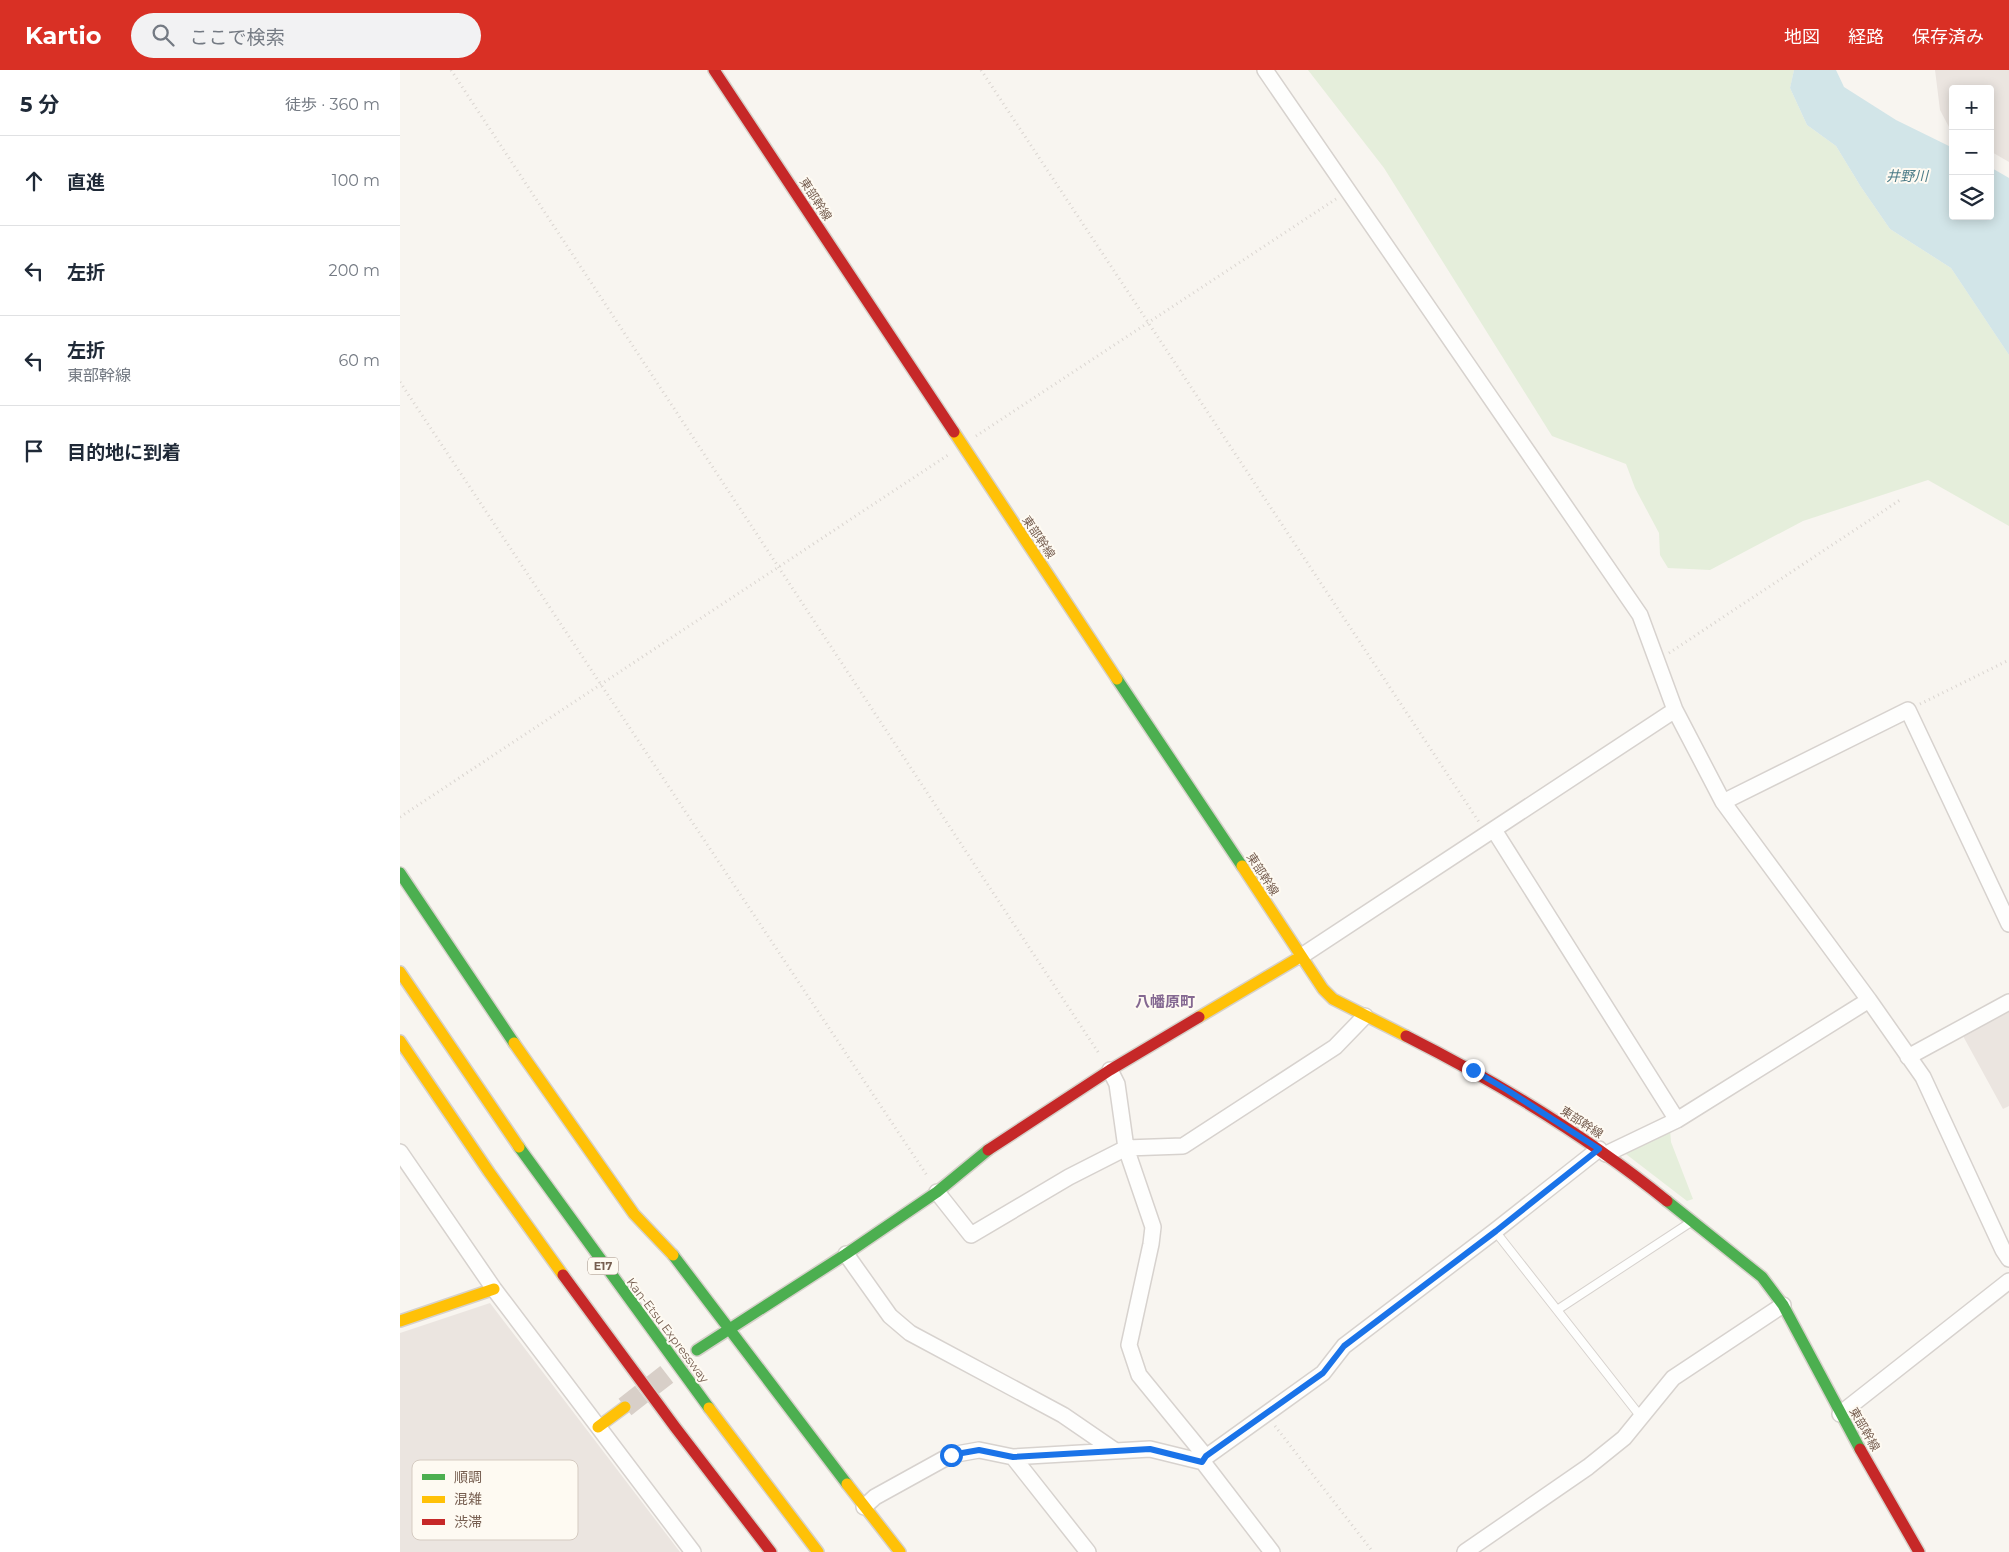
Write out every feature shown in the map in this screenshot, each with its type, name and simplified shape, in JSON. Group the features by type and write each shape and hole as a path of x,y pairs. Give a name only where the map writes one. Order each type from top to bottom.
{"main road":[{"name":"東部幹線","path":"714,70 1323,989 1333,999 1473,1070 1602,1151 1693,1220 1762,1277 1783,1304 1840,1414 1919,1552"},
{"path":"400,873 542,1084 628,1206 678,1261 900,1552"},
{"path":"697,1350 846,1254 937,1192 995,1144 1110,1070 1300,957"},
{"name":"Kan-Etsu Expressway","path":"400,972 465,1070 609,1274 724,1430 818,1552"},
{"path":"400,1041 574,1291 692,1450 771,1552"},
{"path":"400,1321 494,1289"},
{"path":"598,1427 625,1407"}],"street":[{"path":"1265,70 1640,615 1675,710 1723,802 1869,1000 1923,1077 2003,1250 2009,1259"},
{"path":"1300,957 1675,710"},
{"path":"1723,802 1908,710 2009,924"},
{"path":"1491,832 1677,1120"},
{"path":"864,1507 876,1497 951,1455 979,1450 1013,1457 1150,1449 1204,1459 1323,1373 1344,1346 1602,1151 1677,1120 1869,1000"},
{"path":"1908,1057 2009,1002"},
{"path":"937,1192 971,1236 1069,1177 1126,1148 1183,1146 1334,1047 1365,1016"},
{"path":"1110,1070 1117,1084 1126,1148 1153,1227 1129,1345 1139,1375 1204,1459 1272,1552"},
{"path":"400,1152 494,1289 694,1552"},
{"path":"846,1254 890,1316 910,1334 1063,1415 1114,1450"},
{"path":"1840,1414 2009,1281"},
{"path":"1465,1552 1588,1467 1624,1438 1672,1378 1783,1304"},
{"path":"1013,1457 1088,1552"}],"lane":[{"path":"1557,1310 1693,1220"},
{"path":"1496,1231 1641,1417"}],"path":[{"path":"451,70 1110,1070"},
{"path":"981,70 1148,323 1491,832"},
{"path":"400,816 1349,190"},
{"path":"400,382 937,1192"},
{"path":"1657,661 1900,500"},
{"path":"1908,710 2009,660"},
{"path":"1266,1414 1373,1552"}],"shaded area":[{"path":"1935,70 2009,70 2009,162 1994,153 1994,85 1949,85 1949,127 1940,110"},
{"path":"2009,1010 2009,1106 2003,1109 1963,1036"},
{"path":"490,1303 680,1552 400,1552 400,1333"}],"green space":[{"path":"1308,70 1794,70 1790,88 1807,125 1836,146 1890,229 1951,268 2009,355 2009,526 1928,480 1803,521 1710,570 1668,568 1660,555 1659,533 1635,488 1626,464 1552,436 1384,168"},
{"path":"1670,1129 1671,1142 1693,1199 1687,1201 1622,1151"}],"water":[{"name":"井野川","path":"1794,70 1836,70 1844,87 1896,120 1949,146 1949,220 1994,220 1994,169 2009,178 2009,355 1951,268 1890,229 1836,146 1807,125 1790,88"}],"tunnel":[{"path":"625,1407 689,1357"}],"traffic: fast":[{"path":"1117,679 1242,866"},
{"path":"400,873 514,1043"},
{"path":"519,1147 709,1408"},
{"path":"697,1350 846,1254 937,1192 988,1150"},
{"path":"1667,1201 1762,1277 1783,1305 1860,1449"},
{"path":"673,1255 847,1484"}],"traffic: slow":[{"path":"954,432 1117,679"},
{"path":"1242,866 1323,989 1333,999 1406,1036"},
{"path":"1199,1017 1300,957"},
{"path":"400,972 519,1147"},
{"path":"400,1041 489,1172 563,1275"},
{"path":"514,1043 634,1214 673,1255"},
{"path":"400,1321 494,1289"},
{"path":"598,1427 625,1407"},
{"path":"709,1408 818,1552"},
{"path":"847,1484 900,1552"}],"traffic: jam":[{"path":"714,70 954,432"},
{"path":"988,1150 1110,1070 1199,1017"},
{"path":"1406,1036 1474,1072 1541,1111 1605,1154 1667,1201"},
{"path":"563,1275 675,1427 771,1552"},
{"path":"1860,1449 1919,1552"}],"district":[{"name":"八幡原町","path":"1165,1001"}],"route":[{"path":"951,1455 979,1450 1013,1457 1150,1449 1202,1462 1206,1456 1323,1373 1344,1346 1496,1231 1599,1149 1473,1070"}]}
